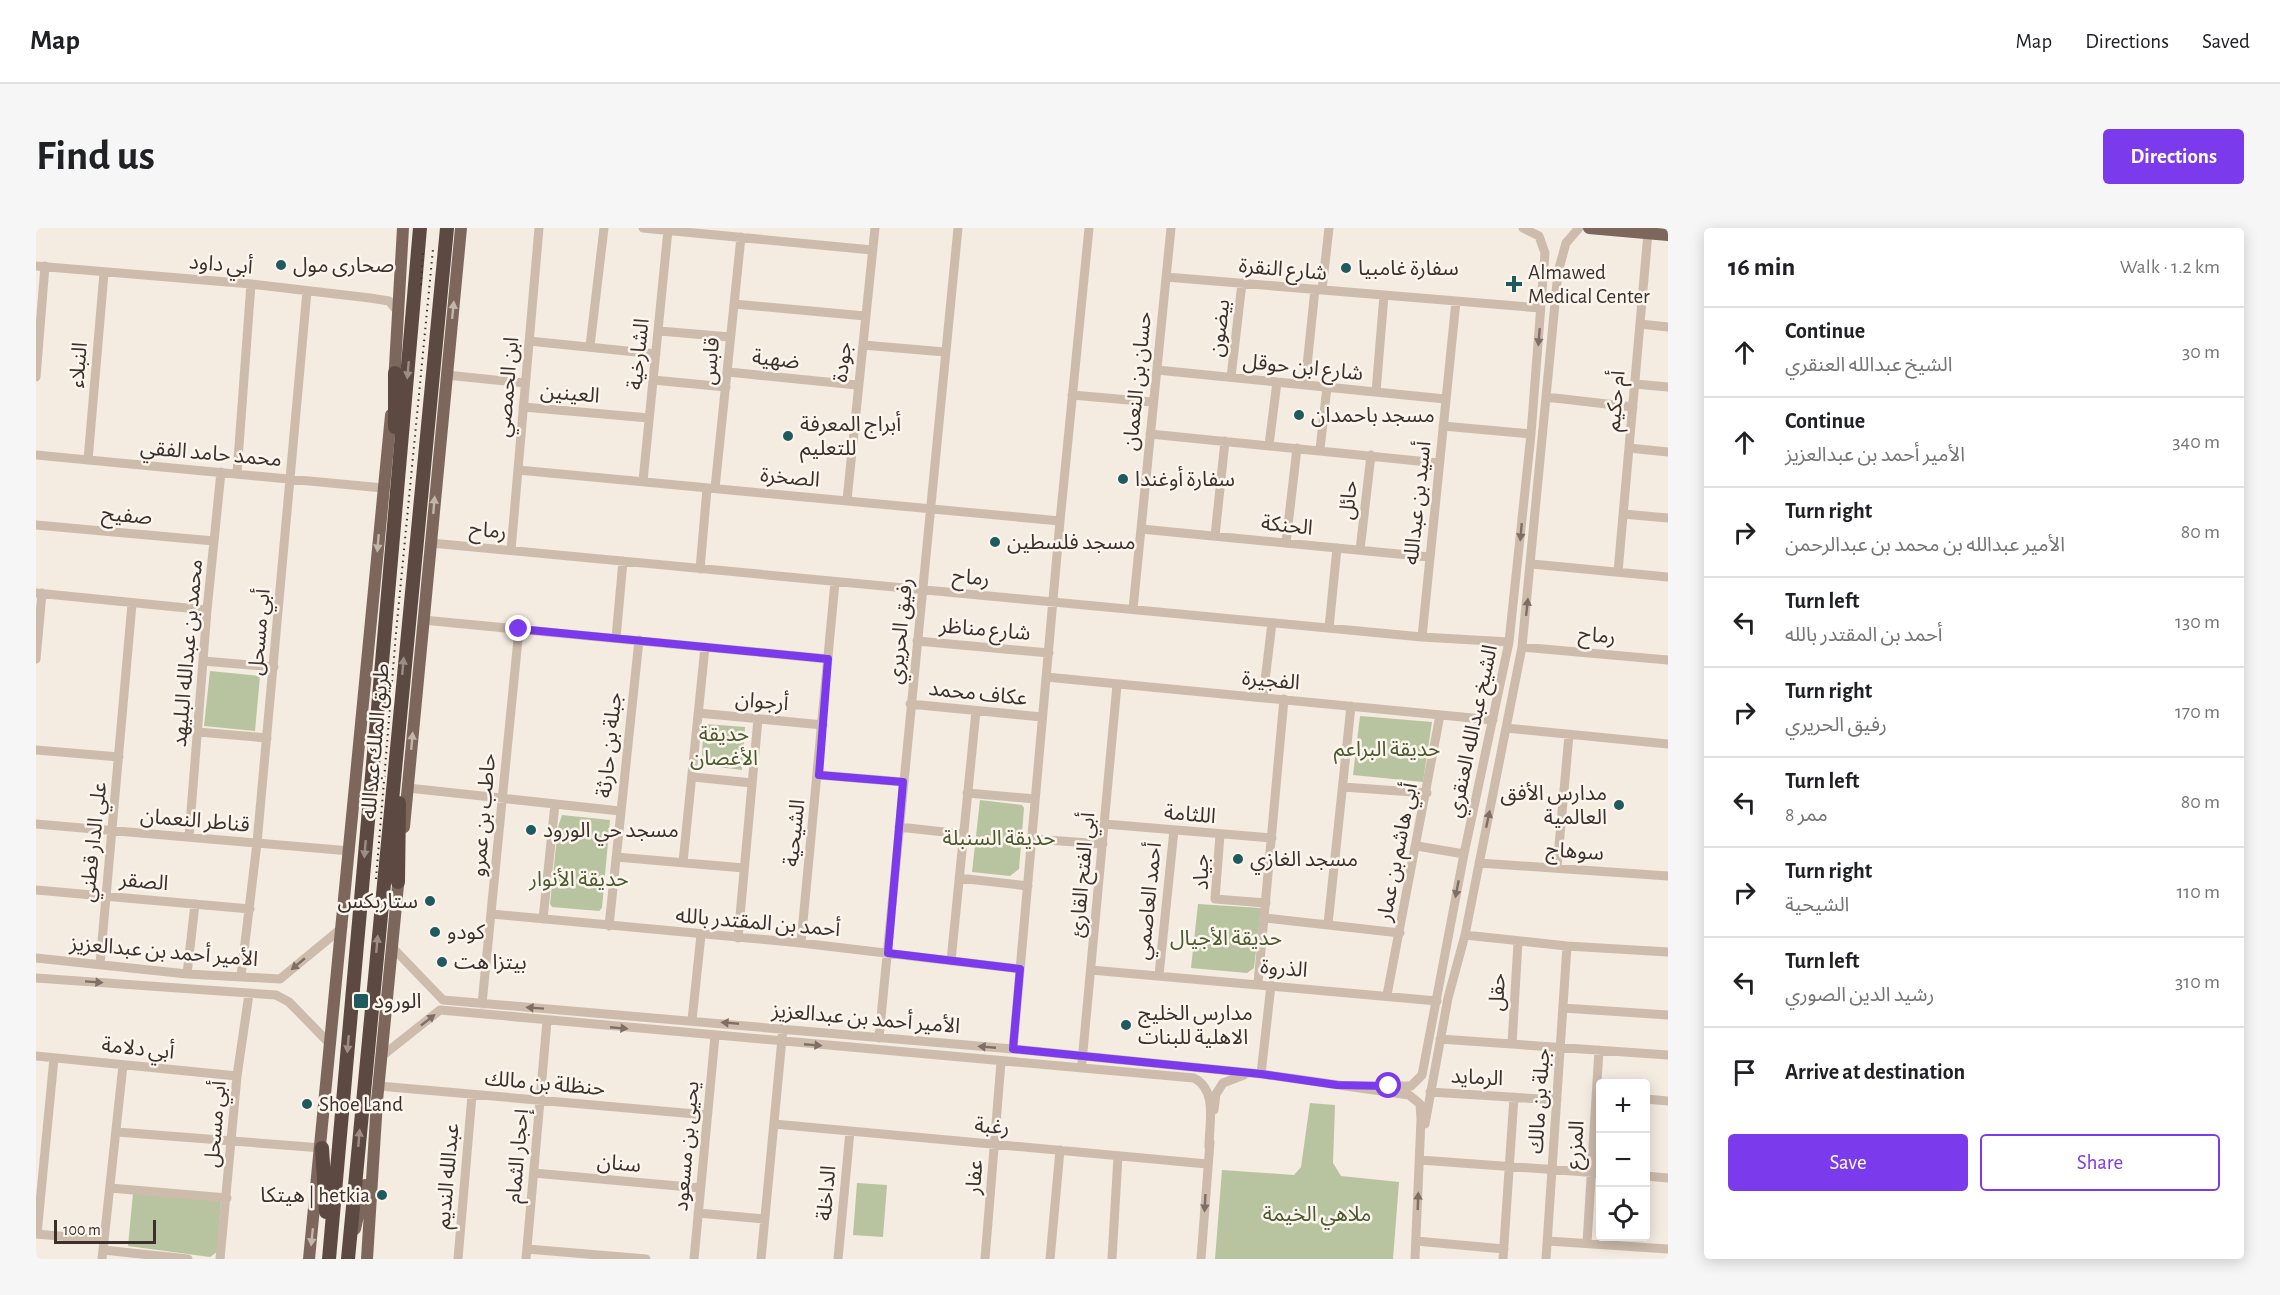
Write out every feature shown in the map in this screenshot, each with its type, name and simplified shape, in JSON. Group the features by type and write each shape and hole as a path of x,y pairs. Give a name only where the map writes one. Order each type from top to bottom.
{"highway":[{"name":"طريق الملك عبدالله","path":"328,1259 375,730 387,624 420,228"},
{"name":"طريق الملك عبدالله","path":"349,1256 417,521 447,228"},
{"path":"395,373 395,524"},
{"path":"398,727 401,757 398,882"},
{"path":"322,1148 328,1259"}],"main road":[{"name":"طريق الملك عبدالله","path":"367,1259 377,1101 461,228"},
{"path":"1589,228 1668,235"},
{"path":"309,1259 322,1148 395,373 403,229"},
{"path":"417,521 446,377"},
{"path":"352,831 375,730"},
{"path":"349,1256 363,1200 377,1101"}],"street":[{"name":"ابن الحمصي","path":"511,550 539,228"},
{"path":"590,346 604,228"},
{"path":"643,228 680,229 872,250"},
{"name":"جودة","path":"847,500 857,385 875,228"},
{"name":"رفيق الحريري","path":"879,1038 958,228"},
{"path":"1013,1049 1052,602 1089,228"},
{"name":"حسان بن النعمان","path":"1133,609 1171,228"},
{"path":"1305,385 1329,228"},
{"path":"1523,228 1539,236 1545,253"},
{"name":"الشيخ عبدالله العنقري","path":"1358,1087 1403,1087 1416,1083 1422,1075 1441,998 1456,964 1465,935 1522,647 1532,564 1560,256 1570,236 1579,228"},
{"name":"الشارخية","path":"643,481 668,230"},
{"name":"أم حكيم","path":"1618,572 1648,233"},
{"name":"قابس","path":"700,569 728,372 741,237"},
{"path":"1545,253 1550,247 1557,248 1560,256"},
{"name":"الشيخ عبدالله العنقري","path":"1421,1144 1440,1039 1444,964 1464,854 1509,642 1531,434 1545,253"},
{"path":"36,376 41,266"},
{"name":"أبي داود","path":"41,266 251,284 389,301 398,312"},
{"name":"النبلاء","path":"88,460 104,273"},
{"name":"شارع النقرة","path":"1166,277 1540,308"},
{"path":"237,473 251,284"},
{"name":"بيضون","path":"1231,377 1242,284"},
{"name":"أبي مسحل","path":"241,976 257,843 308,291"},
{"path":"1376,392 1384,295"},
{"name":"أسيد بن عبدالله","path":"1422,637 1456,301"},
{"path":"734,304 865,316"},
{"path":"1640,324 1668,327"},
{"path":"659,331 730,338"},
{"path":"529,341 656,354"},
{"path":"862,345 945,352"},
{"name":"شارع ابن حوقل","path":"1156,370 1445,399"},
{"name":"ضهية","path":"728,372 857,385"},
{"path":"446,377 525,383"},
{"path":"653,380 726,387"},
{"path":"1269,445 1277,382"},
{"path":"1635,384 1668,387"},
{"path":"1320,449 1327,387"},
{"path":"1072,395 1152,402"},
{"path":"1546,397 1633,407"},
{"name":"العينين","path":"523,407 649,418"},
{"path":"1443,426 1531,434"},
{"path":"1150,434 1320,449 1438,463"},
{"path":"1215,536 1225,441"},
{"path":"1286,543 1297,448"},
{"path":"1629,448 1668,452"},
{"name":"محمد حامد الفقي","path":"36,455 383,488"},
{"name":"حائل","path":"1360,550 1371,455"},
{"name":"الصخرة","path":"518,470 1060,521"},
{"name":"محمد بن عبدالله البليهد","path":"189,837 207,610 221,472"},
{"path":"1623,514 1668,518"},
{"name":"صفيح","path":"36,525 214,541"},
{"name":"الحنكة","path":"1141,529 1429,557"},
{"name":"رماح","path":"431,543 921,591 1422,637 1509,642"},
{"path":"1329,628 1337,548"},
{"path":"616,638 623,561"},
{"path":"1532,564 1668,577"},
{"name":"الشيحية","path":"801,944 819,775 835,582"},
{"path":"36,658 39,593 207,610"},
{"name":"علي الدار قطني","path":"100,964 132,604"},
{"path":"423,620 828,659"},
{"path":"1263,697 1272,622"},
{"name":"حاطب بن عمرو","path":"482,1004 519,629"},
{"name":"جبلة بن حارثة","path":"609,926 639,640"},
{"name":"شارع مناظر","path":"917,641 1049,653"},
{"path":"683,862 705,647"},
{"name":"رماح","path":"1522,647 1668,660"},
{"path":"203,660 274,667"},
{"name":"الفجيرة","path":"1046,677 1492,720"},
{"name":"أبي الفتح القارئ","path":"1081,1068 1117,685"},
{"path":"1258,983 1284,699"},
{"name":"عكاف محمد","path":"910,704 1042,717"},
{"path":"1328,924 1351,706"},
{"path":"951,961 976,711"},
{"name":"أرجوان","path":"698,713 823,725"},
{"name":"أبي هاشم بن عمار","path":"1387,995 1440,715"},
{"path":"738,938 758,719"},
{"path":"1506,728 1668,744"},
{"path":"198,732 267,738"},
{"path":"1557,868 1569,735"},
{"path":"36,750 119,757"},
{"path":"819,775 903,782"},
{"path":"693,777 752,783"},
{"path":"1343,786 1427,793"},
{"path":"408,788 620,811"},
{"path":"967,793 1035,800"},
{"path":"543,920 555,804"},
{"name":"قناطر النعمان","path":"36,824 350,851"},
{"name":"اللثامة","path":"1105,824 1272,838"},
{"path":"899,827 962,834"},
{"name":"أحمد العاصمي","path":"1159,975 1173,830"},
{"name":"جياد","path":"1220,835 1215,899 1266,903"},
{"path":"1033,839 1103,844"},
{"path":"1417,846 1464,854"},
{"path":"616,857 744,868"},
{"name":"سوهاج","path":"1479,863 1668,876"},
{"path":"959,878 1028,886"},
{"name":"الصقر","path":"36,890 250,909"},
{"path":"187,974 195,904"},
{"name":"أحمد بن المقتدر بالله","path":"492,914 888,953 1020,969"},
{"path":"1265,918 1400,933"},
{"name":"الأمير أحمد بن عبدالعزيز","path":"36,958 187,974 280,979 342,927"},
{"path":"692,1020 701,935"},
{"path":"1465,935 1518,942 1668,952"},
{"name":"حقل","path":"1512,1044 1518,942"},
{"name":"الأمير أحمد بن عبدالعزيز","path":"392,946 443,1000 1013,1049 1261,1074 1358,1087"},
{"name":"جبلة بن مالك","path":"1546,1259 1567,946"},
{"path":"40,979 47,959"},
{"path":"1444,964 1444,976 1447,978 1450,978 1456,964"},
{"name":"الذروة","path":"1091,970 1441,998"},
{"name":"الأمير أحمد بن عبدالعزيز","path":"40,979 276,995 289,1002 331,1045"},
{"path":"1261,1074 1271,985"},
{"name":"أبي مسحل","path":"220,1259 237,1076 249,994"},
{"path":"1563,1008 1668,1015"},
{"name":"الأمير أحمد بن عبدالعزيز","path":"382,1056 440,1010 1194,1078 1200,1082 1209,1095 1209,1147"},
{"name":"إحجار الثمام","path":"526,1254 548,1021"},
{"path":"761,1259 783,1028"},
{"path":"847,1035 847,1048"},
{"name":"يحيى بن مسعود","path":"694,1259 715,1036"},
{"path":"1440,1039 1668,1055"},
{"name":"المزرع","path":"1598,1079 1599,1050"},
{"name":"أبي دلامة","path":"36,1056 237,1076"},
{"path":"54,1058 38,1195 37,1234 103,1250 188,1259"},
{"name":"عفار","path":"985,1259 1001,1062"},
{"path":"103,1250 123,1065"},
{"path":"1201,1259 1207,1164 1216,1095 1228,1080 1250,1074"},
{"name":"حنظلة بن مالك","path":"379,1086 707,1115"},
{"name":"الشيخ عبدالله العنقري","path":"1358,1087 1409,1095 1417,1100 1420,1108 1421,1144 1415,1259"},
{"name":"الرمايد","path":"1430,1092 1557,1100"},
{"name":"عبدالله النديم","path":"458,1259 472,1095"},
{"path":"1416,1241 1504,1254 1514,1097"},
{"path":"1650,1099 1668,1101"},
{"name":"رغبة","path":"774,1124 1207,1164"},
{"path":"117,1131 230,1143 322,1148"},
{"name":"الداخلة","path":"838,1259 850,1131"},
{"path":"1050,1259 1060,1150"},
{"path":"1112,1259 1118,1156"},
{"path":"1420,1160 1596,1173"},
{"name":"سنان","path":"534,1173 700,1188"},
{"name":"المزرع","path":"1587,1243 1596,1173"},
{"path":"1650,1176 1668,1178"},
{"path":"110,1188 227,1198"},
{"path":"698,1213 765,1218"},
{"path":"1548,1240 1668,1249"},
{"path":"526,1254 646,1259"}],"green space":[{"path":"210,671 260,676 255,731 204,726"},
{"name":"حديقة البراعم","path":"1360,716 1432,722 1423,782 1353,775"},
{"name":"حديقة الأغصان","path":"706,724 745,727 742,770 702,765 703,727"},
{"name":"حديقة السنبلة","path":"980,800 1022,805 1024,808 1019,869 1010,876 972,872"},
{"name":"حديقة الأنوار","path":"562,815 610,820 602,908 599,911 552,907 550,904 558,827"},
{"name":"حديقة الأجيال","path":"1198,904 1261,908 1254,968 1247,973 1191,968"},
{"name":"ملاهي الخيمة","path":"1310,1103 1335,1105 1333,1163 1341,1176 1399,1182 1393,1259 1215,1259 1222,1170 1294,1175 1301,1167"},
{"path":"857,1183 887,1185 883,1237 853,1235"},
{"path":"133,1193 221,1200 217,1252 210,1257 128,1246"}],"railway":[{"path":"421,285 423,249"},
{"path":"376,879 396,633 433,249"}],"place":[{"name":"صحارى مول","path":"281,265"},
{"name":"سفارة غامبيا","path":"1346,268"},
{"name":"Almawed Medical Center","path":"1514,284"},
{"name":"مسجد باحمدان","path":"1299,415"},
{"name":"أبراج المعرفة للتعليم","path":"788,436"},
{"name":"سفارة أوغندا","path":"1123,479"},
{"name":"مسجد فلسطين","path":"995,542"},
{"name":"مدارس الأفق العالمية","path":"1619,805"},
{"name":"مسجد حي الورود","path":"531,830"},
{"name":"مسجد الغازي","path":"1238,859"},
{"name":"ستاربكس","path":"430,901"},
{"name":"كودو","path":"435,932"},
{"name":"بيتزا هت","path":"442,962"},
{"name":"الورود","path":"361,1001"},
{"name":"مدارس الخليج الاهلية للبنات","path":"1126,1025"},
{"name":"Shoe Land","path":"307,1104"},
{"name":"هيتكا | hetkia","path":"382,1195"}],"route":[{"path":"519,629 828,659 819,775 903,782 888,953 1020,969 1013,1049 1261,1074 1337,1085 1389,1086"}]}
